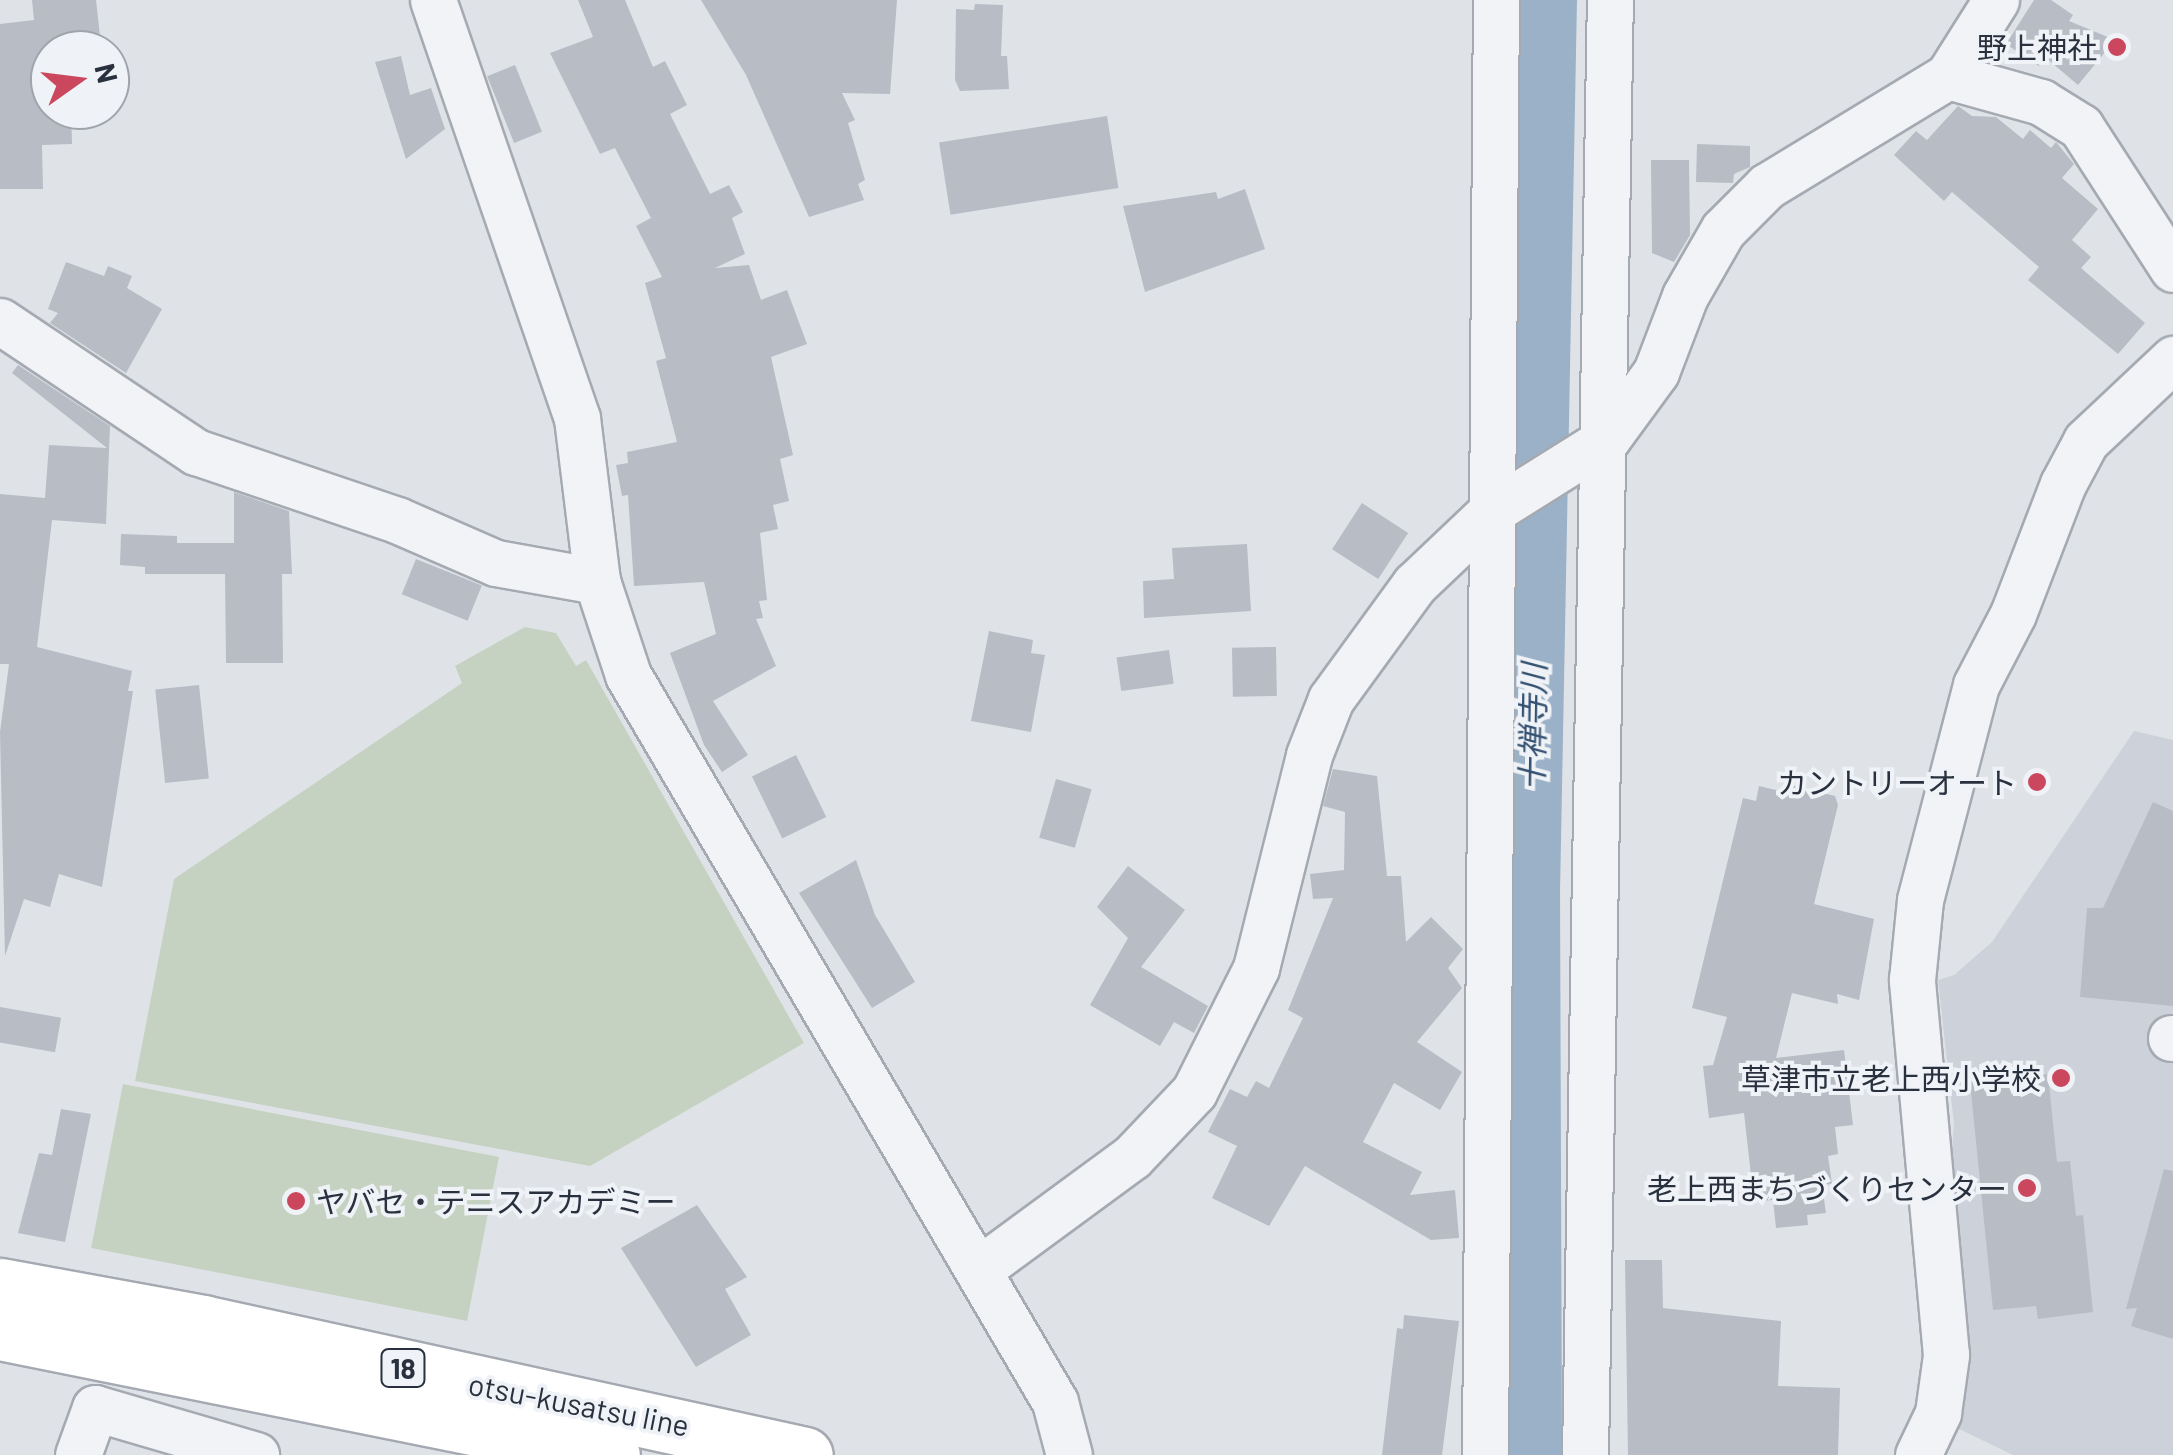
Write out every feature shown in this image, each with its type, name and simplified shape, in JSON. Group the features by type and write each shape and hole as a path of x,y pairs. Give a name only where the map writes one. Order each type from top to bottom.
{"main road":[{"name":"otsu-kusatsu line","path":"0,1286 204,1323 805,1455"},
{"name":"otsu-kusatsu line","path":"0,1332 612,1455"}],"street":[{"path":"433,0 577,418 597,581 628,675 1056,1402 1070,1455"},
{"path":"1485,1455 1499,507 1496,0"},
{"path":"1585,1455 1610,0"},
{"path":"978,1270 1132,1157 1194,1092 1256,968 1309,755 1331,700 1415,584 1499,507 1601,443 1656,372 1685,296 1723,230 1767,186 1948,76 1996,0"},
{"path":"1948,76 2041,102 2080,126 2173,269"},
{"path":"0,321 196,452 397,520 496,563 597,581"},
{"path":"1918,1455 1938,1413 1946,1356 1912,980 1920,900 1976,684 2013,614 2063,484 2086,440 2173,360"},
{"path":"78,1455 95,1408 256,1455"}],"shaded area":[{"name":"草津市立老上西小学校","path":"2134,731 2173,740 2173,1455 2013,1455 1959,1429 1971,1350 1948,1204 1954,1124 1938,980 1954,975 1992,942"}],"green space":[{"path":"525,627 556,633 576,666 586,660 804,1043 590,1166 135,1081 174,879 462,683 455,666"},
{"name":"ヤバセ・テニスアカデミー","path":"123,1084 499,1157 467,1321 91,1248"}],"building":[{"path":"32,0 96,0 99,30 30,30 30,130 72,130 72,144 42,145 43,189 0,189 0,24 34,20"},
{"path":"578,0 625,0 653,67 665,61 687,105 670,114 710,194 729,185 743,212 732,218 745,254 715,268 749,265 761,300 787,290 807,344 771,357 793,455 780,459 789,501 773,505 778,529 760,533 767,600 759,601 763,618 756,619 776,666 713,701 748,755 722,772 704,745 670,653 716,634 704,582 634,586 628,495 622,496 616,465 628,463 627,452 677,442 656,361 666,358 645,283 662,277 636,226 651,218 615,148 600,154 550,53 593,37"},
{"path":"701,0 897,0 890,94 842,93 855,120 848,123 865,180 858,184 864,200 809,217 746,75"},
{"path":"2034,0 2051,0 2073,15 2069,21 2115,40 2078,85 2045,57 2039,66 2006,44"},
{"path":"975,4 1003,5 1001,56 1007,56 1009,89 960,91 955,80 956,9 974,10"},
{"path":"401,56 410,95 431,88 445,129 406,159 375,62"},
{"path":"515,65 542,132 514,143 487,76"},
{"path":"1958,106 1972,116 1996,117 2023,139 2030,130 2051,148 2056,142 2074,164 2062,178 2098,209 2072,240 2091,257 2081,268 2145,323 2118,354 2028,280 2039,267 1952,192 1944,201 1894,155 1916,131 1927,140"},
{"path":"1107,116 1118,188 951,215 939,143"},
{"path":"1697,144 1750,146 1750,167 1734,174 1733,183 1696,182"},
{"path":"1651,160 1689,160 1690,235 1674,262 1652,253"},
{"path":"1245,189 1265,249 1145,292 1123,206 1216,192 1218,199"},
{"path":"66,262 104,276 108,266 132,276 127,288 162,309 126,373 50,323 58,313 48,309"},
{"path":"18,365 110,426 106,524 52,520 37,647 132,671 128,691 133,691 102,887 59,874 50,907 24,899 5,956 0,732 9,664 0,664 0,494 45,498 49,445 107,448 12,373"},
{"path":"234,492 289,511 292,574 282,574 283,663 226,663 225,574 145,574 145,567 120,565 121,534 177,536 177,543 234,543"},
{"path":"1362,503 1408,533 1378,579 1332,549"},
{"path":"1247,544 1251,611 1144,618 1143,581 1174,579 1172,548"},
{"path":"416,559 482,586 468,621 402,594"},
{"path":"989,631 1033,640 1031,653 1045,655 1031,732 971,721"},
{"path":"1276,647 1277,696 1233,697 1232,648"},
{"path":"1169,650 1174,684 1121,691 1117,657"},
{"path":"199,685 209,778 165,783 155,690"},
{"path":"796,755 826,817 782,838 752,776"},
{"path":"1333,769 1377,776 1387,876 1401,876 1406,942 1431,917 1463,949 1448,968 1462,988 1417,1042 1462,1072 1440,1110 1394,1083 1363,1142 1422,1172 1410,1195 1455,1190 1459,1238 1431,1240 1305,1166 1269,1226 1212,1198 1237,1146 1208,1132 1230,1089 1247,1097 1256,1081 1269,1088 1303,1018 1288,1010 1333,898 1313,899 1310,874 1344,870 1345,812 1323,806"},
{"path":"1056,779 1092,789 1075,848 1039,838"},
{"path":"1786,784 1835,796 1838,805 1814,904 1874,919 1859,1000 1837,994 1838,1004 1792,993 1776,1058 1844,1050 1853,1125 1835,1127 1838,1154 1828,1156 1832,1184 1822,1185 1826,1213 1807,1215 1808,1225 1776,1228 1773,1200 1754,1202 1744,1113 1709,1118 1703,1066 1713,1065 1727,1017 1692,1008 1743,798 1756,801 1759,786 1784,792"},
{"path":"2153,802 2173,811 2173,1006 2080,997 2087,908 2103,908"},
{"path":"856,860 875,915 915,982 872,1008 799,893"},
{"path":"1128,866 1185,910 1141,967 1208,1006 1194,1033 1174,1022 1160,1046 1090,1005 1128,938 1097,907"},
{"path":"0,1007 61,1018 55,1052 0,1043"},
{"name":"老上西まちづくりセンター","path":"2048,1074 2057,1162 2070,1161 2076,1216 2083,1215 2093,1312 2038,1319 2036,1306 1993,1310 1970,1082"},
{"path":"61,1109 91,1114 65,1242 18,1233 39,1153 52,1155"},
{"path":"2164,1169 2173,1171 2173,1339 2131,1326 2137,1308 2126,1309"},
{"path":"697,1205 747,1277 725,1289 751,1335 696,1367 621,1248"},
{"path":"1625,1260 1662,1260 1663,1308 1781,1321 1778,1386 1840,1388 1838,1455 1628,1455"},
{"path":"1404,1315 1459,1321 1442,1455 1382,1455 1397,1328 1403,1329"}],"waterway":[{"name":"十禅寺川","path":"1531,1455 1529,893 1546,0"}],"place":[{"name":"野上神社","path":"2117,47"},
{"name":"カントリーオート","path":"2037,782"},
{"name":"草津市立老上西小学校","path":"2061,1078"},
{"name":"老上西まちづくりセンター","path":"2027,1188"},
{"name":"ヤバセ・テニスアカデミー","path":"296,1201"}]}
